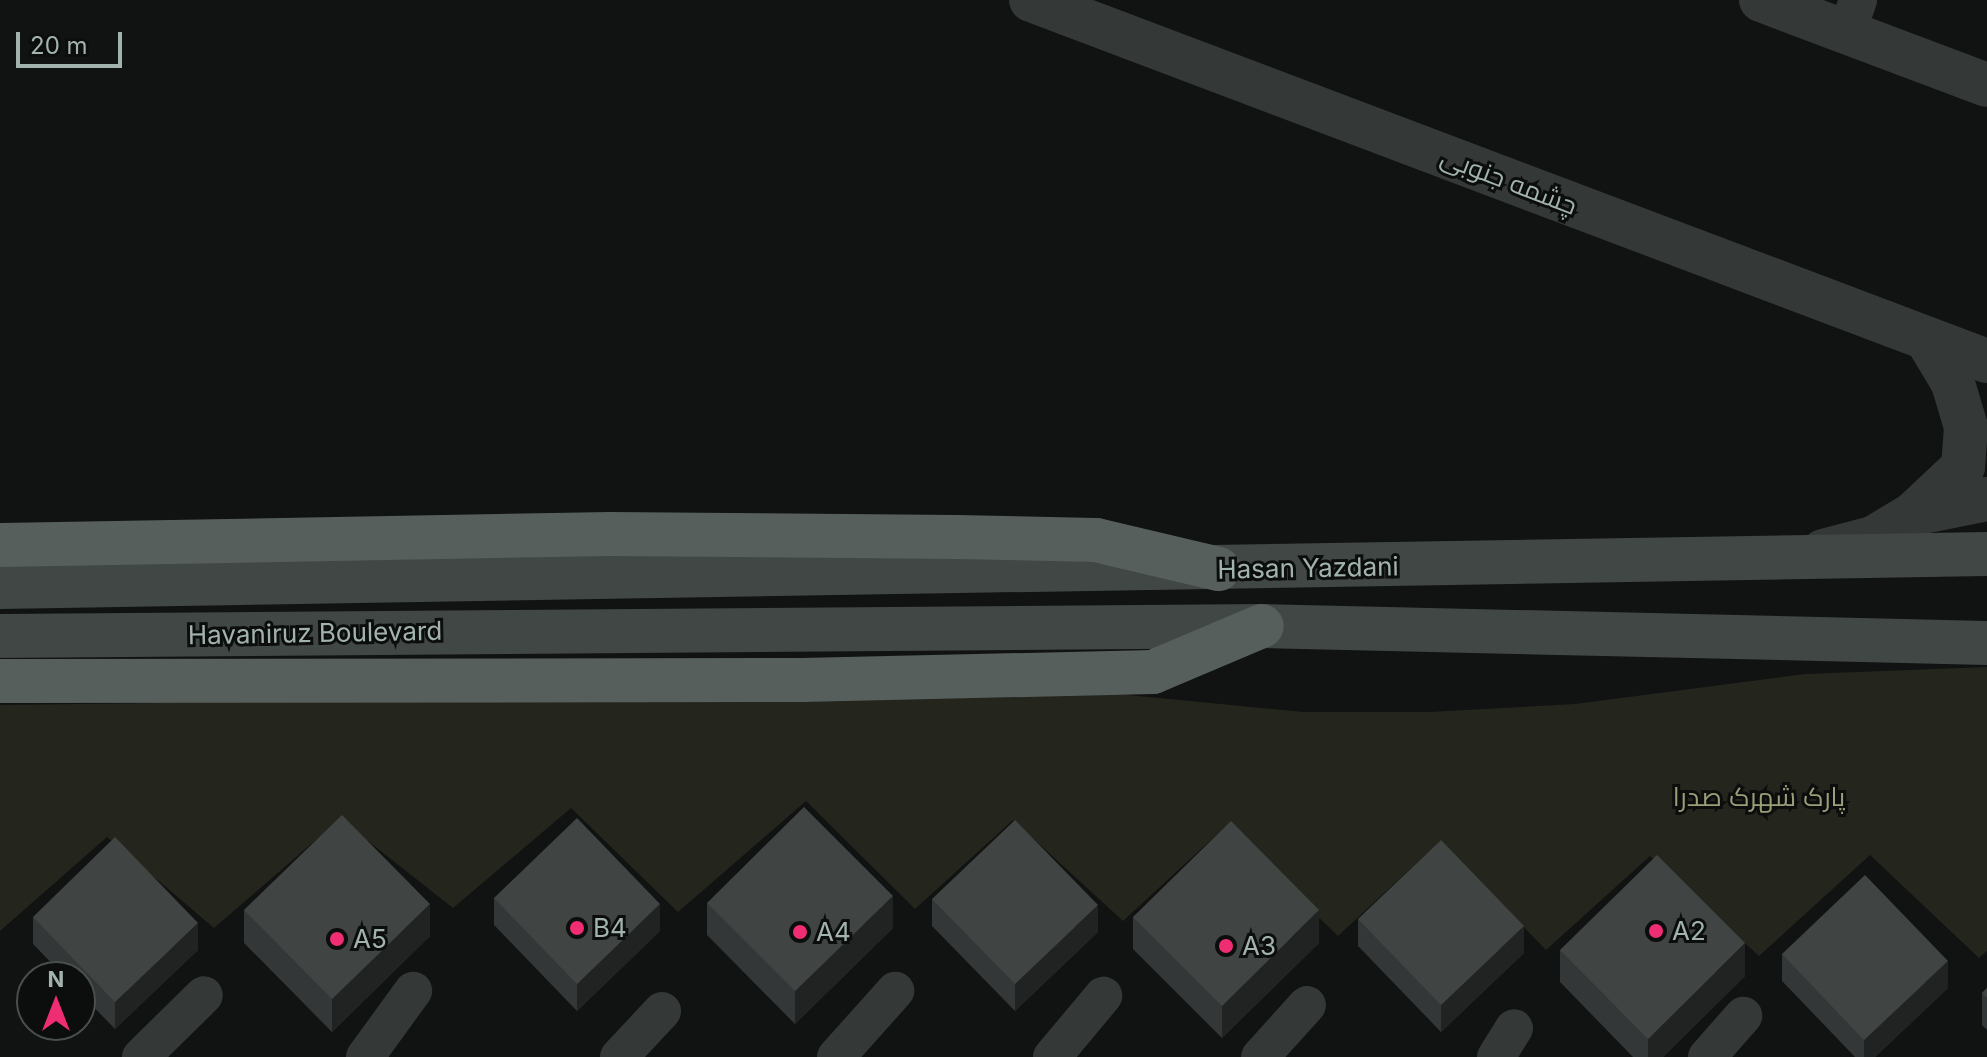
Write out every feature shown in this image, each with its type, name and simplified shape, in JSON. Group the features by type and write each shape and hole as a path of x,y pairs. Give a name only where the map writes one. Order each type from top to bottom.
{"highway":[{"path":"0,545 610,534 988,537 1096,540 1219,569"},
{"path":"0,681 802,680 1153,672 1262,626"}],"main road":[{"name":"Hasan Yazdani","path":"630,578 1783,561 1987,554"},
{"name":"Havaniruz Boulevard","path":"0,587 630,578"},
{"name":"Havaniruz Boulevard","path":"0,636 1262,626"},
{"path":"1262,626 1977,644"}],"street":[{"name":"چشمه جنوبی","path":"1031,0 1987,361"},
{"path":"1761,0 1852,16 1987,85"},
{"path":"1783,561 1873,538 1913,514 1963,467 1966,427 1953,383 1926,338"},
{"path":"1913,514 1987,499"},
{"path":"365,1057 413,991"},
{"path":"836,1057 895,991"},
{"path":"141,1057 204,995"},
{"path":"1052,1057 1103,996"},
{"path":"1260,1057 1307,1005"},
{"path":"619,1057 662,1011"},
{"path":"1707,1057 1743,1016"}],"green space":[{"name":"پارک شهرک صدرا","path":"1987,667 1987,951 1979,958 1870,855 1759,956 1650,856 1546,950 1440,841 1338,936 1225,827 1123,921 1013,820 915,909 806,801 678,912 571,808 453,908 340,819 214,928 107,837 0,931 0,705 1087,691 1304,712 1429,712 1575,704 1805,674"}],"building":[{"name":"A4","path":"804,807 893,896 795,991 707,903"},
{"name":"A5","path":"342,815 430,904 332,999 244,910"},
{"name":"B4","path":"577,818 660,904 577,984 494,898"},
{"path":"1015,820 1098,905 1015,984 932,899"},
{"name":"A3","path":"1231,821 1319,910 1222,1006 1133,917"},
{"path":"115,837 198,923 115,1002 96,982 96,961 75,961 33,917"},
{"path":"1441,840 1524,926 1441,1005 1358,919"},
{"name":"A2","path":"1657,855 1745,943 1648,1039 1560,950"},
{"path":"1865,875 1948,961 1864,1040 1782,954"}],"place":[{"name":"B4","path":"577,928"},
{"name":"A2","path":"1656,931"},
{"name":"A4","path":"800,932"},
{"name":"A5","path":"337,939"},
{"name":"A3","path":"1226,946"}]}
